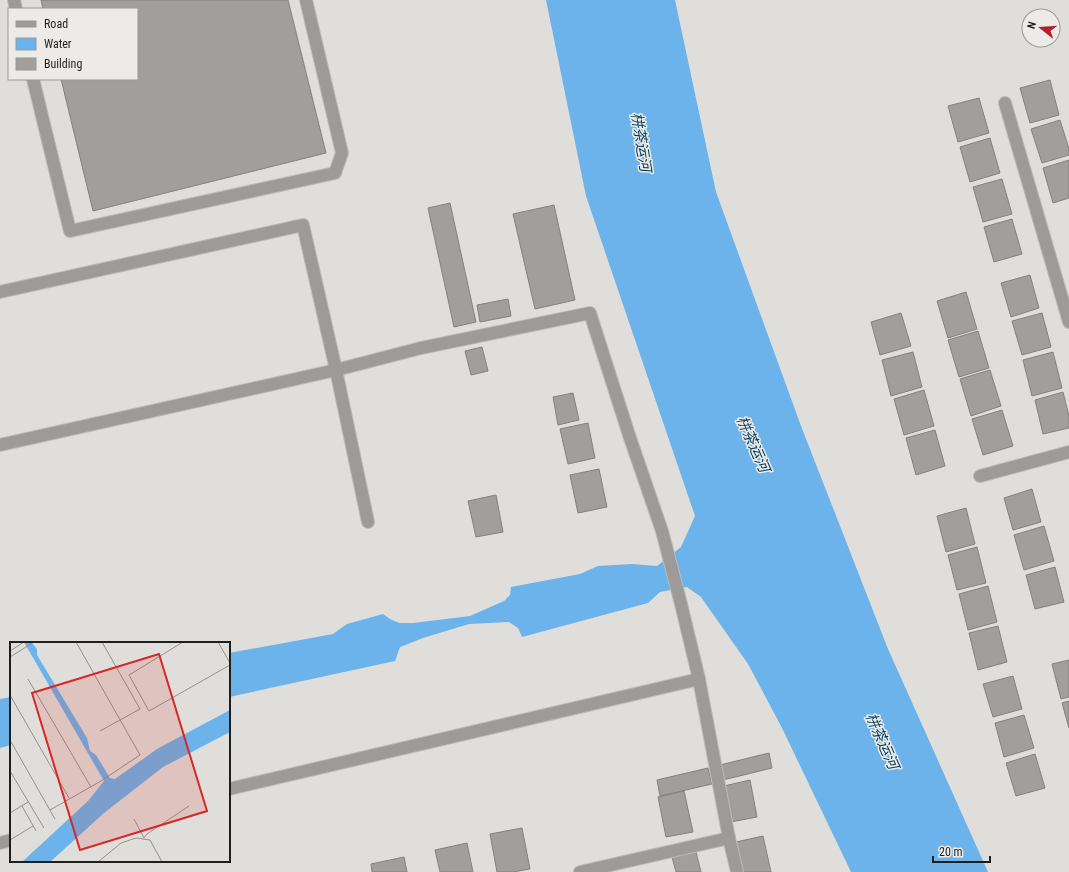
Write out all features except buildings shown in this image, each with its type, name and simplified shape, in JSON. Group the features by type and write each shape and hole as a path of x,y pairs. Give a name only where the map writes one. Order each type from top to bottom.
{"street":[{"path":"33,80 70,231 335,173 342,153 306,0"},
{"path":"1005,103 1069,322"},
{"path":"0,292 303,225 336,370 368,522"},
{"path":"0,445 336,370 421,348 590,313 662,531 699,679 737,872"},
{"path":"980,476 1069,452"},
{"path":"230,789 699,679"},
{"path":"580,872 730,838"},
{"path":"0,843 10,840"}],"water":[{"name":"栟茶运河","path":"546,0 675,0 716,192 801,426 888,649 988,872 851,872 782,728 748,664 701,597 687,587 660,592 648,603 522,637 518,628 509,622 469,624 423,638 400,647 395,661 230,697 230,653 333,634 347,624 383,614 399,623 413,623 470,616 504,601 510,595 511,587 580,574 598,566 632,564 657,566 681,547 695,516 586,196"},
{"path":"10,697 10,745 0,748 0,699"}]}
